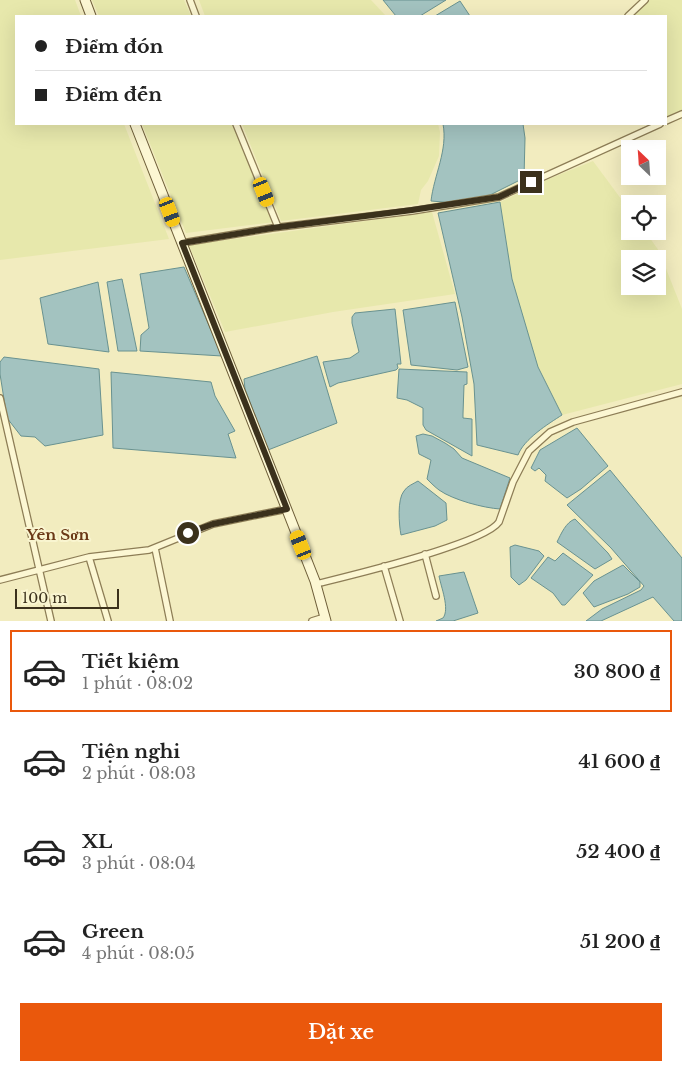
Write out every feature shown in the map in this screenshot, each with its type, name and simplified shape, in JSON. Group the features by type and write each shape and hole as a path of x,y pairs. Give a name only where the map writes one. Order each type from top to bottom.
{"street":[{"path":"85,0 92,15"},
{"path":"190,0 196,15"},
{"path":"629,15 645,0"},
{"path":"667,121 682,114"},
{"path":"135,125 316,584 326,619 312,621"},
{"path":"236,125 278,227"},
{"path":"182,243 278,227 499,197 658,125"},
{"path":"316,584 464,542 496,526 513,482 529,451 550,432 573,422 682,392"},
{"path":"0,398 50,621"},
{"path":"0,580 89,557 138,552 155,548 213,524 287,509"},
{"path":"155,548 170,621"},
{"path":"425,554 436,596"},
{"path":"89,557 108,621"},
{"path":"384,566 400,621"}],"green space":[{"path":"0,0 75,0 81,15 15,15 15,125 124,125 169,239 0,260"},
{"path":"92,0 184,0 191,15 99,15"},
{"path":"199,0 371,0 385,15 205,15"},
{"path":"650,0 682,0 682,110 667,117 667,15 632,15"},
{"path":"142,125 234,125 275,222 186,233"},
{"path":"242,125 438,125 440,132 439,156 428,181 421,190 418,204 281,221"},
{"path":"593,161 621,199 621,240 651,240 658,250 621,250 621,295 666,295 666,269 682,309 682,384 562,415 538,367 512,279 500,202 546,180"},
{"path":"432,212 455,294 333,312 225,332 189,245"}],"water":[{"path":"383,0 446,0 422,15 395,15"},
{"path":"460,1 469,15 437,15"},
{"path":"443,125 523,125 525,138 524,178 490,195 455,203 431,201 444,143"},
{"path":"500,202 512,279 538,367 562,415 525,443 518,455 477,445 474,384 462,317 438,213"},
{"path":"184,267 222,356 140,351 141,335 149,328 140,274"},
{"path":"122,279 137,351 118,351 107,282"},
{"path":"98,282 109,352 48,344 40,298"},
{"path":"455,302 468,367 457,370 411,365 403,310"},
{"path":"395,309 401,364 397,364 398,368 338,383 330,387 323,362 350,358 359,352 352,323 352,317 355,313"},
{"path":"317,356 337,423 268,450 245,389 244,379"},
{"path":"4,357 99,369 103,435 45,446 35,437 21,436 7,418 0,374 0,362"},
{"path":"399,369 467,372 467,384 464,385 463,418 472,419 472,456 426,430 423,425 423,408 407,400 397,398"},
{"path":"111,372 211,382 215,396 235,431 228,434 236,458 113,448"},
{"path":"577,428 608,466 581,489 567,498 545,481 546,475 539,468 535,471 531,468 540,450"},
{"path":"423,434 432,436 445,443 462,458 510,478 500,509 477,505 445,494 427,479 431,460 419,454 416,436"},
{"path":"610,470 682,558 682,621 674,621 653,597 601,621 586,621 602,609 641,590 644,586 611,548 567,505"},
{"path":"418,481 446,503 447,520 435,526 401,535 400,500 407,488"},
{"path":"575,519 612,559 595,569 557,542 566,525"},
{"path":"515,545 539,551 544,556 526,580 519,585 511,577 510,547"},
{"path":"563,553 593,575 565,605 562,605 553,593 531,578 548,557 555,561"},
{"path":"623,565 640,582 640,587 628,594 594,607 583,593 594,581"},
{"path":"464,572 478,613 453,621 436,621 443,618 446,609 439,576"}],"district":[{"name":"Yên Sơn","path":"58,534"}],"route":[{"path":"188,533 213,524 265,515 287,509 182,243 272,228 499,197 531,182"}]}
